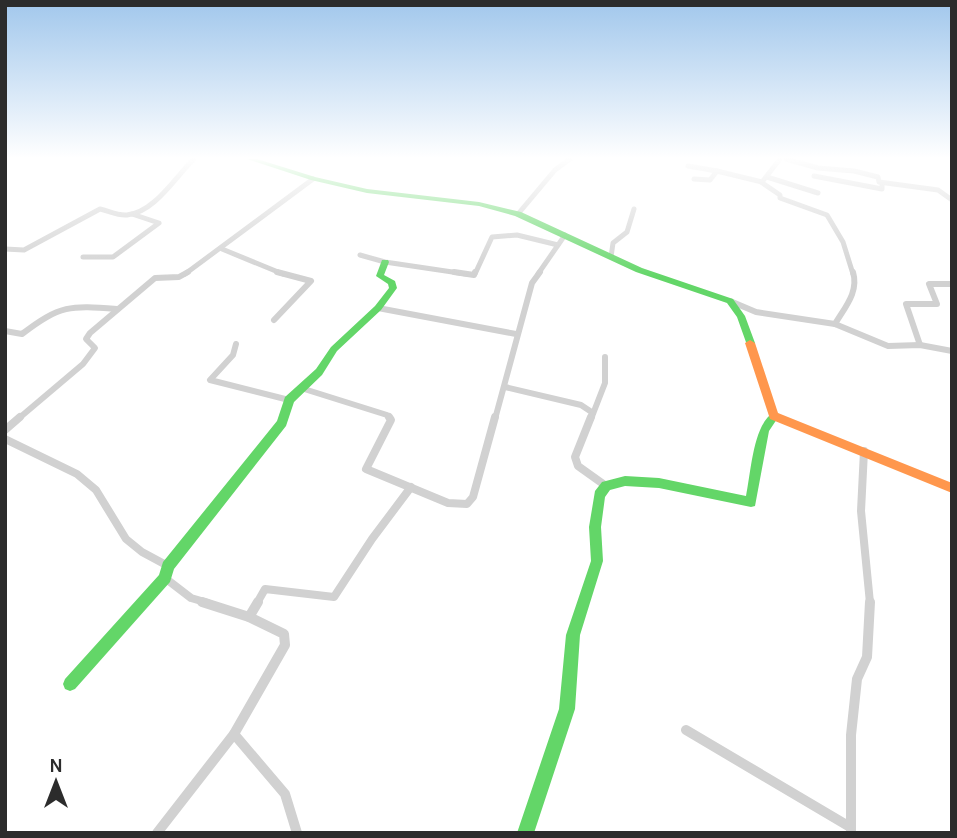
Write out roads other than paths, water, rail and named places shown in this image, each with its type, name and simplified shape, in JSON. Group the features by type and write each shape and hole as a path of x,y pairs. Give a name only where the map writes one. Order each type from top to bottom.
{"main road":[{"path":"428,198 478,204 518,215 561,240 730,301 741,316 774,416"},
{"path":"70,684 165,578 168,566 282,423 289,400 320,372 334,349 378,308 393,288 392,283 380,276 385,262"},
{"path":"774,416 952,488"},
{"path":"524,833 567,709 573,635 597,561 595,527 600,495 606,486 625,481 659,483 751,502 764,430 774,416"}],"street":[{"path":"132,214 156,198"},
{"path":"5,430 94,352 95,348 86,339 117,309 155,278 179,277 222,249 288,198"},
{"path":"518,215 532,198"},
{"path":"780,198 827,215 843,242 856,282 853,294 835,324"},
{"path":"5,249 24,250 100,209 119,215 132,214 159,223 113,257 83,257"},
{"path":"611,257 612,243 627,232 634,209"},
{"path":"301,388 387,415 391,420 366,468 448,503 467,504 473,497 532,283 561,240 509,234 492,237 474,275 385,262 360,255"},
{"path":"222,249 269,270 311,281 274,320"},
{"path":"920,345 906,304 937,304 929,284 952,284"},
{"path":"730,301 755,312 835,324 888,346 920,345 952,351"},
{"path":"5,331 22,334 67,305 117,309"},
{"path":"378,308 516,334"},
{"path":"236,344 233,355 210,380 289,400"},
{"path":"605,357 605,383 575,460 578,466 606,486"},
{"path":"505,387 581,405 593,413"},
{"path":"5,439 77,474 96,490 127,539 142,552 168,566"},
{"path":"850,830 851,735 857,679 867,657 870,594 861,511 864,451"},
{"path":"250,617 265,589 334,597 372,538 411,487"},
{"path":"157,833 234,734 285,645 284,634 250,617 191,598 165,578"},
{"path":"686,730 850,830"},
{"path":"234,734 285,794 297,833"}]}
